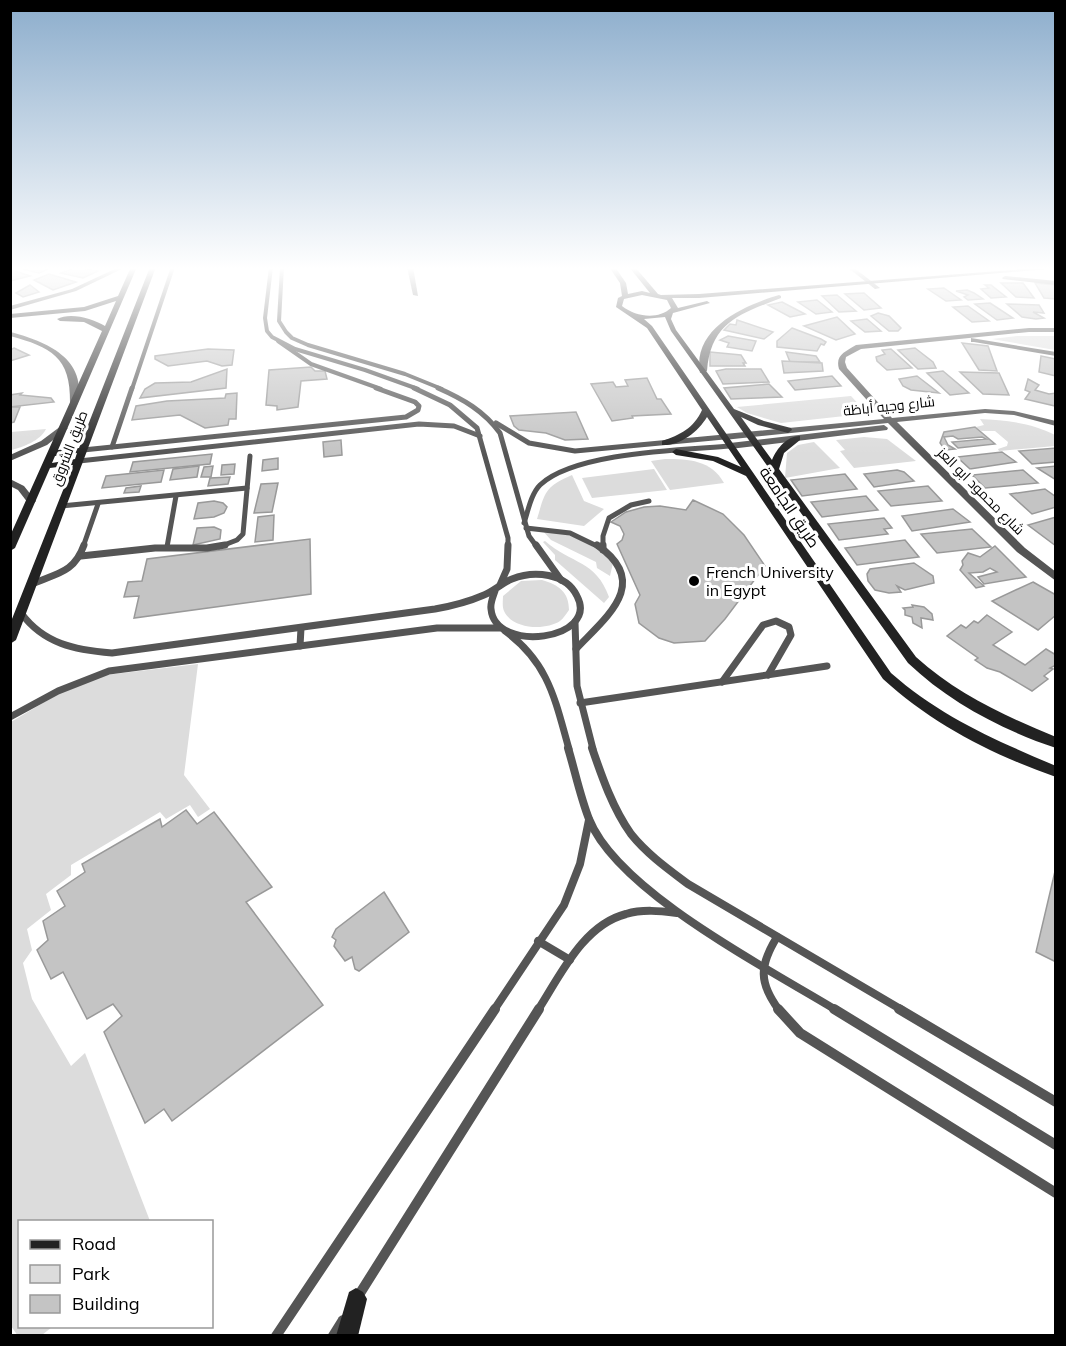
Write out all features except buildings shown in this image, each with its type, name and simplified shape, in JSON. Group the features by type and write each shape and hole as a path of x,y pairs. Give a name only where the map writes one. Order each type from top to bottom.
{"street":[{"name":"طريق الشروق","path":"10,548 106,330"},
{"name":"طريق الشروق","path":"10,640 129,330"},
{"name":"طريق الجامعة","path":"652,330 882,669 907,695 931,714 959,730 1056,772"},
{"name":"طريق الجامعة","path":"673,330 901,646 925,673 950,693 979,710 1056,742"},
{"path":"703,371 705,350 717,330"},
{"path":"955,338 1029,330 1056,330"},
{"path":"10,334 46,346 64,360 73,378 74,403"},
{"path":"955,338 1056,354"},
{"name":"شارع محمود ابو العز","path":"955,338 859,347 843,356 841,362 843,369 889,419 1021,550 1056,578"},
{"path":"730,409 749,419 788,430"},
{"path":"664,443 689,433 703,419 706,411"},
{"name":"شارع وجيه أباظة","path":"751,439 788,430 985,411 1014,413 1056,424"},
{"name":"شارع وجيه أباظة","path":"727,441 797,438 994,418 1020,421 1056,432"},
{"path":"10,458 44,443 64,428"},
{"path":"774,470 779,452 797,438"},
{"path":"52,454 83,450"},
{"path":"676,452 715,459 749,475"},
{"path":"47,465 56,466 79,461"},
{"path":"10,482 21,488 31,501"},
{"path":"347,1335 356,1299"}],"lane":[{"path":"116,457 116,447 153,330"},
{"path":"83,450 405,417 418,410 419,406 415,402 298,358 267,330"},
{"path":"284,330 287,334 306,344 361,360 441,389 474,406 517,438 559,450 591,451 664,443 727,441"},
{"path":"278,341 366,371 428,396 465,414 481,436 508,538 507,569 490,600 489,610 493,619 526,646 540,664 550,684 589,820 609,850 633,876 679,914 1056,1145"},
{"path":"415,402 441,389"},
{"path":"10,717 71,684 109,671 437,628 503,629 523,637 543,638 567,629 579,616 581,602 574,590 561,580 538,550 525,526 500,433 492,420"},
{"path":"79,461 419,424 454,426 481,436"},
{"path":"525,526 534,494 540,485 563,469 593,461 676,452 727,441"},
{"path":"81,556 167,547 196,550 234,542 240,538 250,456"},
{"path":"61,506 247,488"},
{"path":"167,547 176,496"},
{"path":"603,550 603,536 609,518 631,505 649,501"},
{"path":"32,584 70,568 81,556 98,504"},
{"path":"525,526 558,530 592,541 616,560 622,572 624,584 621,597 605,618 576,648"},
{"path":"21,613 38,634 69,648 112,653 435,609 478,598 510,580 536,574 561,580"},
{"path":"722,682 763,625 770,621 781,621 789,627 791,635 768,675"},
{"path":"575,622 580,703 602,773 614,803 630,832 656,860 688,884 1056,1102"},
{"path":"300,646 301,628"},
{"path":"580,703 827,666"},
{"path":"276,1335 564,904 577,876 585,848 589,820"},
{"path":"333,1335 570,960 592,931 618,915 648,909 679,914"},
{"path":"777,937 762,965 765,983 772,1001 784,1018 800,1033 1056,1193"},
{"path":"538,941 570,960"}],"green space":[{"path":"1017,336 1055,336 1055,350 992,339"},
{"path":"851,396 864,410 863,414 781,423 747,413 737,407"},
{"path":"980,419 1009,421 1037,428 1055,435 1055,446 999,451 998,449 1007,446 1008,442 995,431 981,431 976,427 984,425"},
{"path":"46,429 35,440 11,450 11,432"},
{"path":"864,437 887,439 916,461 854,468 840,451 845,450 836,440"},
{"path":"814,442 840,468 785,478 787,453 798,445"},
{"path":"665,459 699,462 719,475 724,483 670,490 651,461"},
{"path":"654,469 667,490 592,498 582,478"},
{"path":"572,475 584,501 604,509 584,526 537,519 547,492 556,483"},
{"path":"542,530 572,536 597,549 613,563 610,576 597,568 596,562 551,540"},
{"path":"545,541 590,569 597,576 609,597 604,603 555,560 555,555 543,542"},
{"path":"542,580 562,590 567,598 569,610 560,621 546,626 521,625 514,622 503,609 503,596 521,581"},
{"path":"198,664 184,775 210,809 198,817 190,805 166,819 160,812 71,865 71,875 46,894 51,910 27,929 32,950 23,963 32,999 71,1066 85,1053 150,1220 18,1220 18,1328 51,1328 42,1335 18,1336 11,1326 11,722 68,688 106,675"}],"place":[{"name":"French University in Egypt","path":"694,581"}]}
